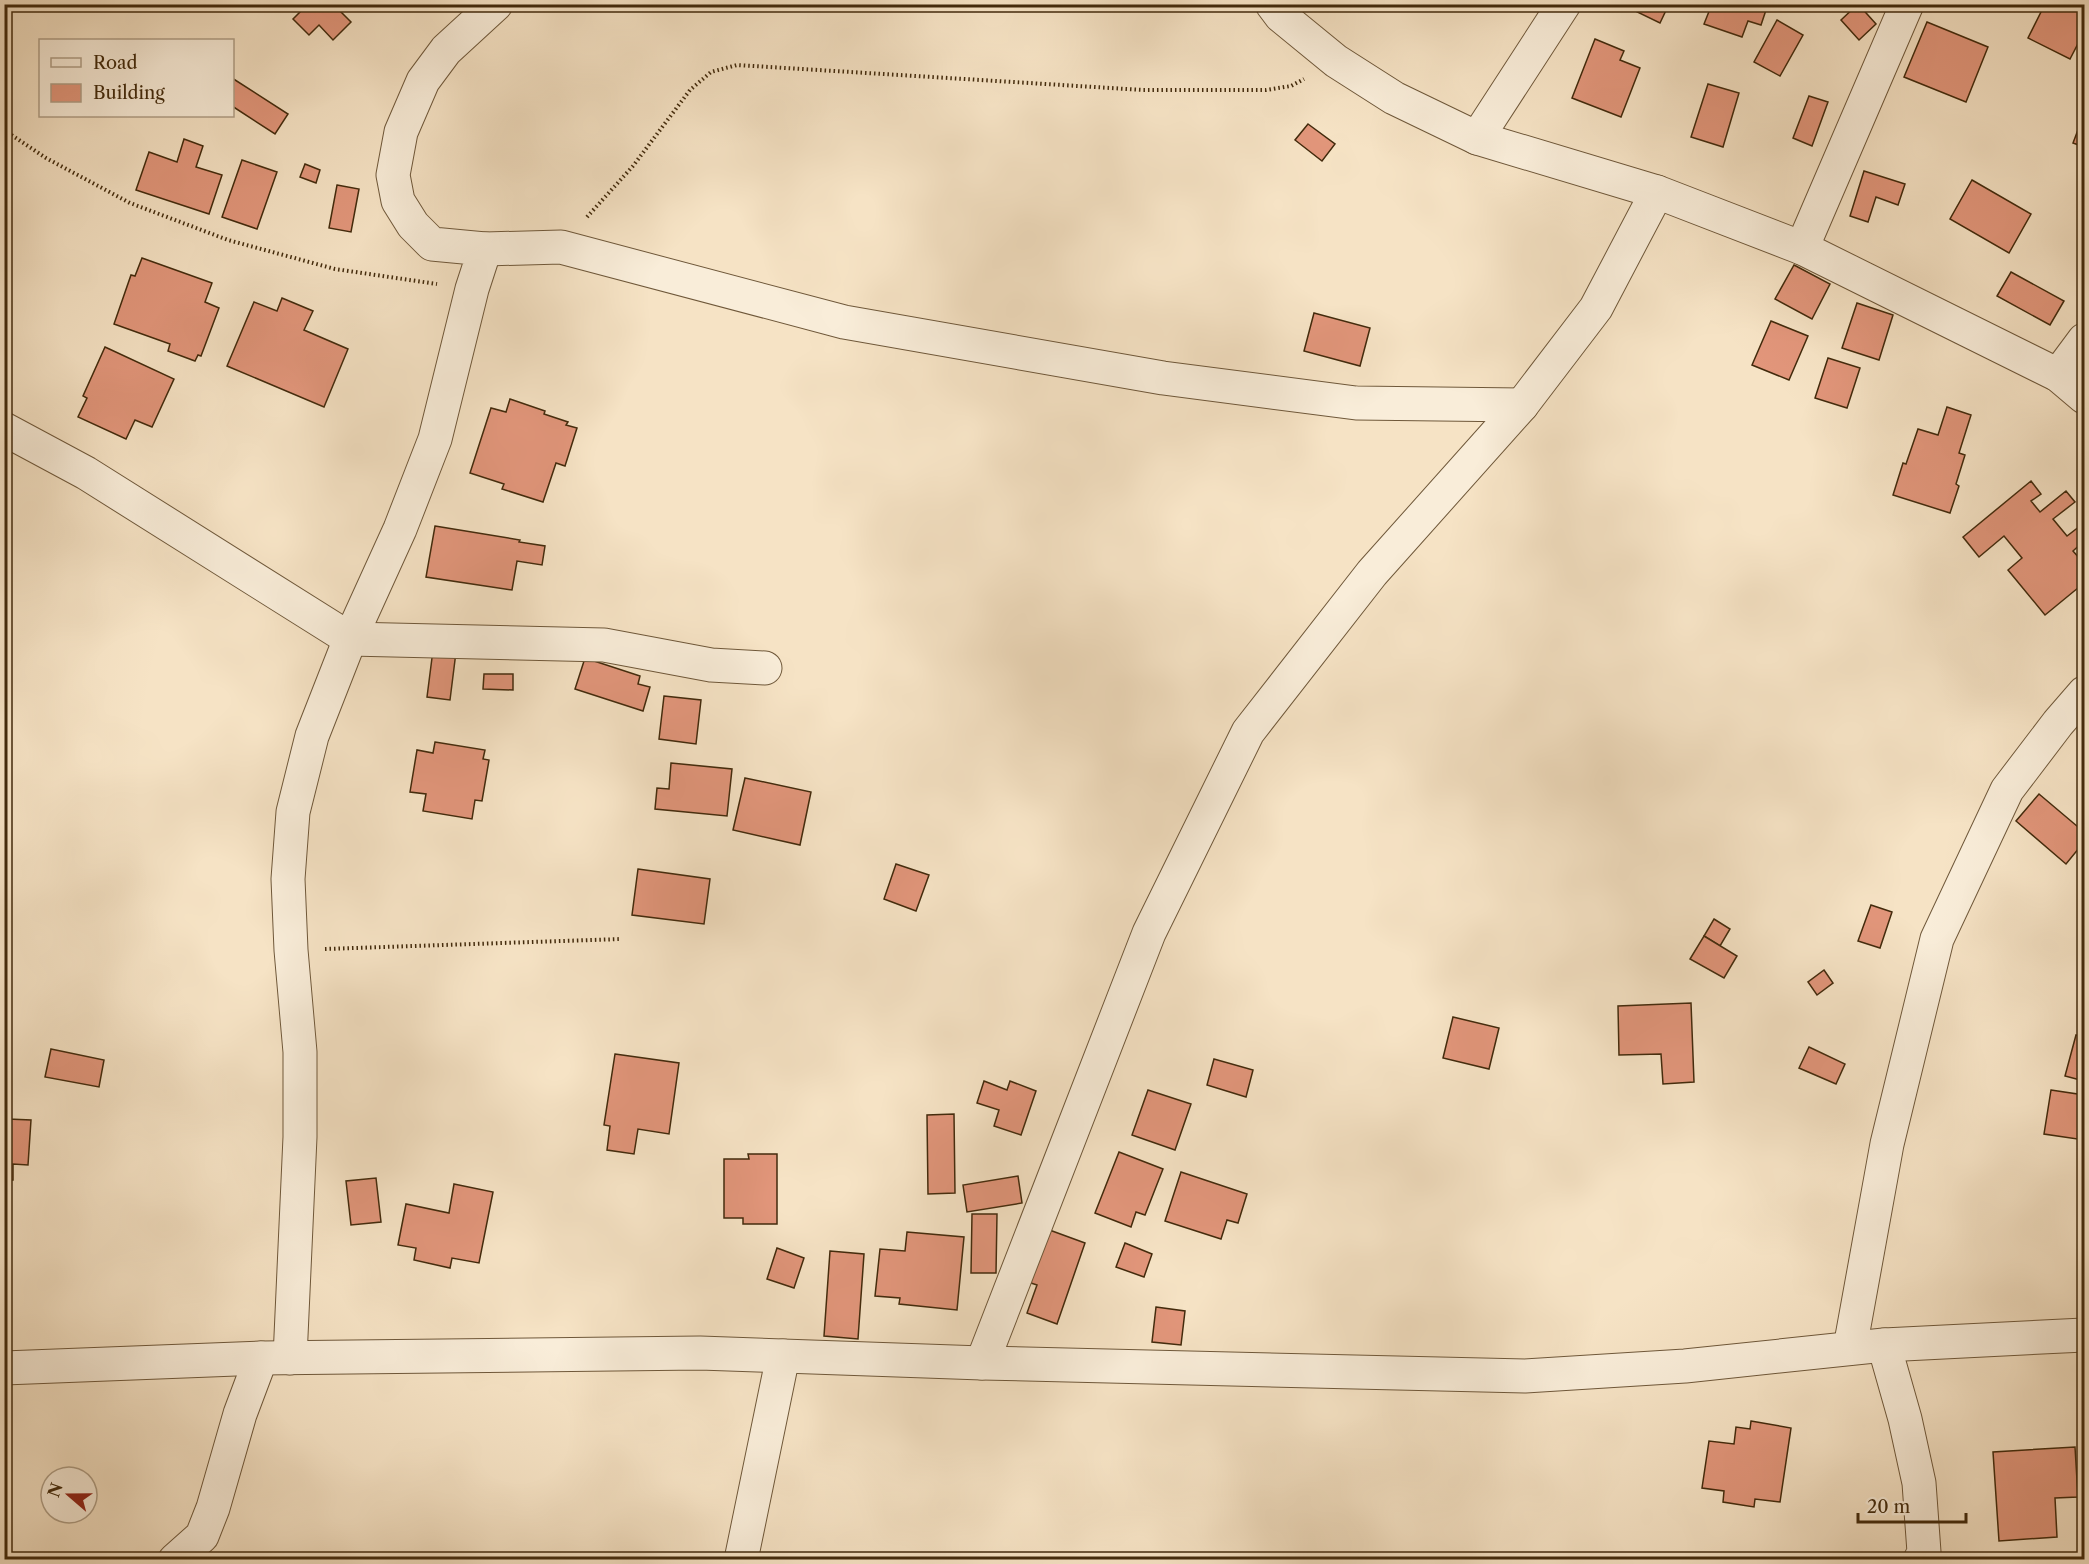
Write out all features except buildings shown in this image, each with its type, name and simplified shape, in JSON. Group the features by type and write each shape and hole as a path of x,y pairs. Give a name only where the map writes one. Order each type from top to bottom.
{"street":[{"path":"496,4 446,50 423,81 401,132 393,175 398,201 413,225 432,244 485,249 561,247 844,322 1163,378 1356,403 1522,405"},
{"path":"1272,4 1281,16 1336,61 1394,98 1477,138 1657,192 1802,248 2058,375 2085,397"},
{"path":"1477,138 1564,4"},
{"path":"1802,248 1907,4"},
{"path":"982,1363 1149,933 1248,732 1372,573 1522,405 1596,308 1657,192"},
{"path":"175,1560 202,1536 213,1508 240,1414 276,1358 300,1137 300,1052 291,951 288,879 293,812 312,736 350,639 400,530 435,439 472,289 485,249"},
{"path":"2058,375 2085,340"},
{"path":"4,429 86,473 350,639 604,645 711,665 765,668"},
{"path":"1850,1348 1887,1144 1937,939 2007,790 2058,723 2085,693"},
{"path":"4,1368 276,1358 700,1353 982,1363 1525,1376 1685,1366 1884,1345 2085,1335"},
{"path":"1884,1345 1905,1419 1919,1483 1924,1552 1920,1560"},
{"path":"741,1560 783,1356"}],"path":[{"path":"561,247 633,166 690,90 711,72 737,65 1143,90 1266,90 1291,86 1336,61"},
{"path":"4,130 46,158 130,203 228,240 335,269 472,289"},
{"path":"291,951 621,939"}]}
